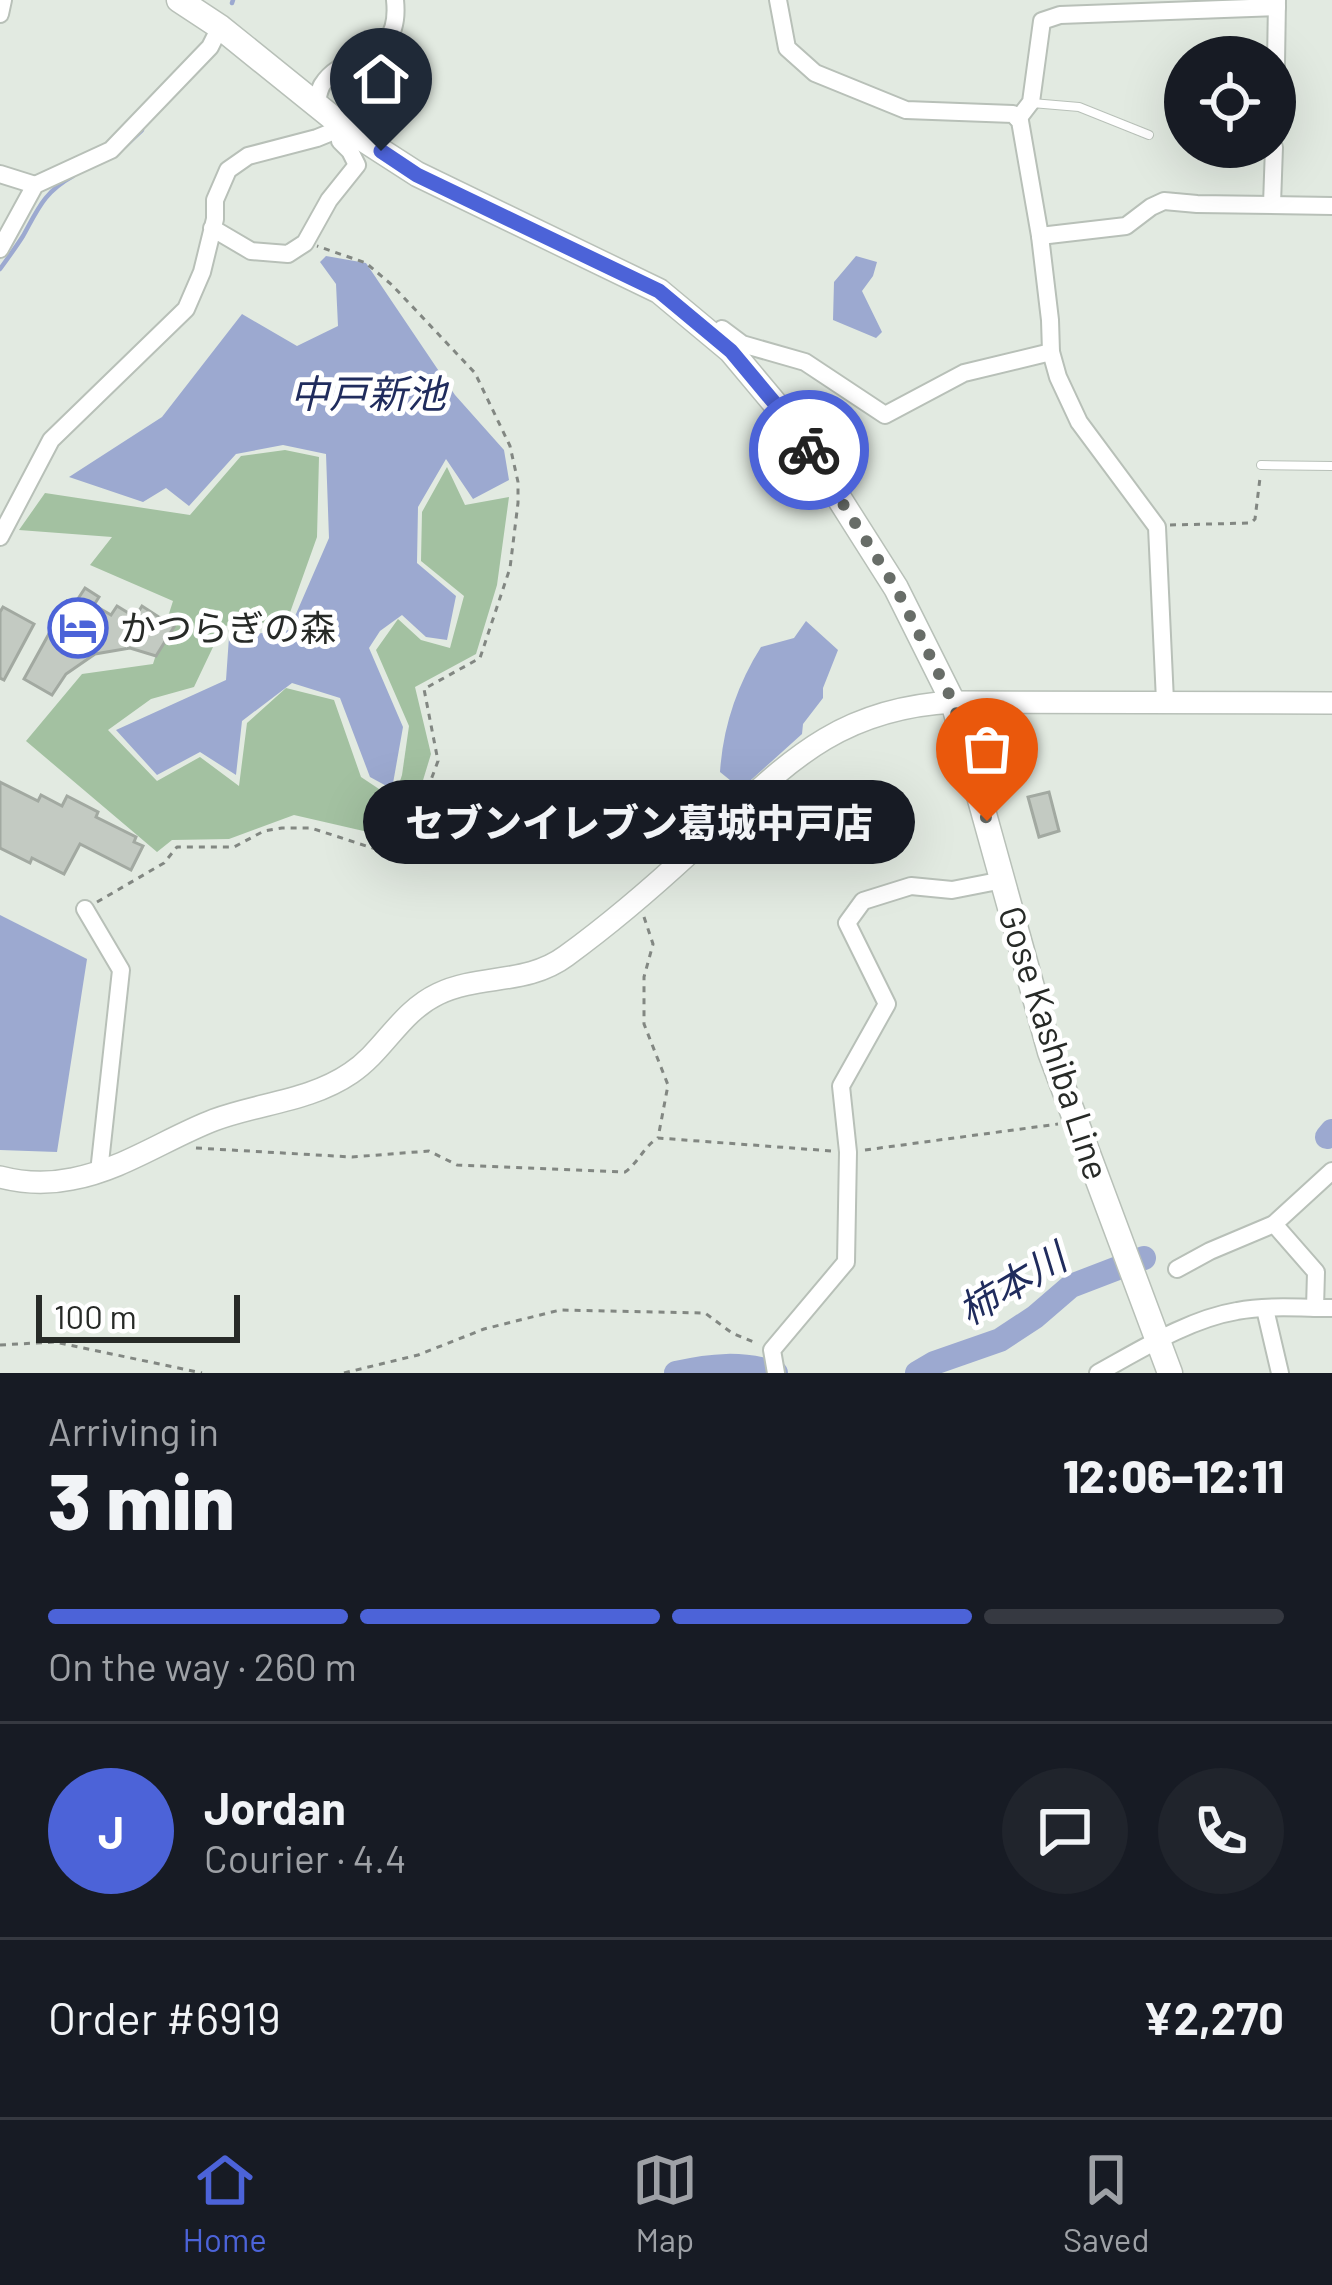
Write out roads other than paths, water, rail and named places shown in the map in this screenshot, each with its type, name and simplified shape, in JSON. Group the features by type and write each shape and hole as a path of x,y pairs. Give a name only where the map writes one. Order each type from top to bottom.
{"main road":[{"name":"Gose Kashiba Line","path":"179,0 344,127 417,175 659,291 742,351 896,588 953,702 1050,1052 1170,1373"}],"street":[{"path":"0,14 3,0"},
{"path":"316,104 322,84 341,67 371,55 394,29 395,0"},
{"path":"778,0 787,48 815,73 906,110 1013,114 1018,118 1040,236 1051,352 1058,377 1079,422 1156,525 1165,701"},
{"path":"1018,118 1030,103 1042,21 1060,15 1277,3 1276,36"},
{"path":"0,249 35,185 110,150 210,47 220,28"},
{"path":"212,228 251,251 288,254 305,243 329,200 357,166 340,141 344,127"},
{"path":"0,537 51,440 186,309 202,272 215,200 228,170 248,155 344,127"},
{"path":"1272,204 1273,168"},
{"path":"0,174 35,185"},
{"path":"1040,236 1126,226 1164,201 1332,206"},
{"path":"742,351 805,362 885,415 964,373 1051,352"},
{"path":"0,1177 49,1182 99,1172 217,1119 334,1084 362,1065 426,1000 464,984 519,977 550,967 682,861 784,765 846,727 872,717 953,702 1332,703"},
{"path":"774,1363 846,1262 848,1152 841,1087 887,1004 847,923 863,901 911,886 952,890 1003,880"},
{"path":"85,909 121,970 99,1172"},
{"path":"1177,1269 1274,1224 1332,1171"},
{"path":"1098,1373 1157,1340 1222,1315 1323,1308 1316,1272 1274,1224"},
{"path":"1265,1309 1280,1373"}],"lane":[{"path":"1030,103 1079,107 1149,136"},
{"path":"1261,465 1332,466"}],"water":[{"name":"中戸新池","path":"326,256 366,263 455,395 504,450 509,480 473,499 446,459 418,507 417,563 456,596 447,640 426,637 402,615 380,631 369,648 403,727 392,789 370,777 340,698 292,683 242,721 236,775 200,752 157,775 116,730 226,680 229,637 289,630 329,538 326,454 283,445 236,454 189,506 166,488 143,502 69,477 162,417 242,314 297,346 338,326 336,284 320,262"},
{"path":"856,256 877,262 862,291 882,332 876,338 833,320 834,282"},
{"path":"806,621 838,650 823,698 803,724 802,734 741,789 720,772 738,691 761,647 794,638"},
{"path":"0,915 87,959 57,1152 0,1150"}],"waterway":[{"path":"124,147 142,130"},
{"path":"0,269 43,202 73,176"},
{"name":"柿本川","path":"1327,1137 1332,1131"},
{"name":"柿本川","path":"917,1373 1000,1340 1071,1286 1144,1258"},
{"name":"柿本川","path":"676,1373 726,1366 776,1373"}],"place":[{"name":"かつらぎの森","path":"78,628"},
{"name":"セブンイレブン葛城中戸店","path":"987,821"}]}
